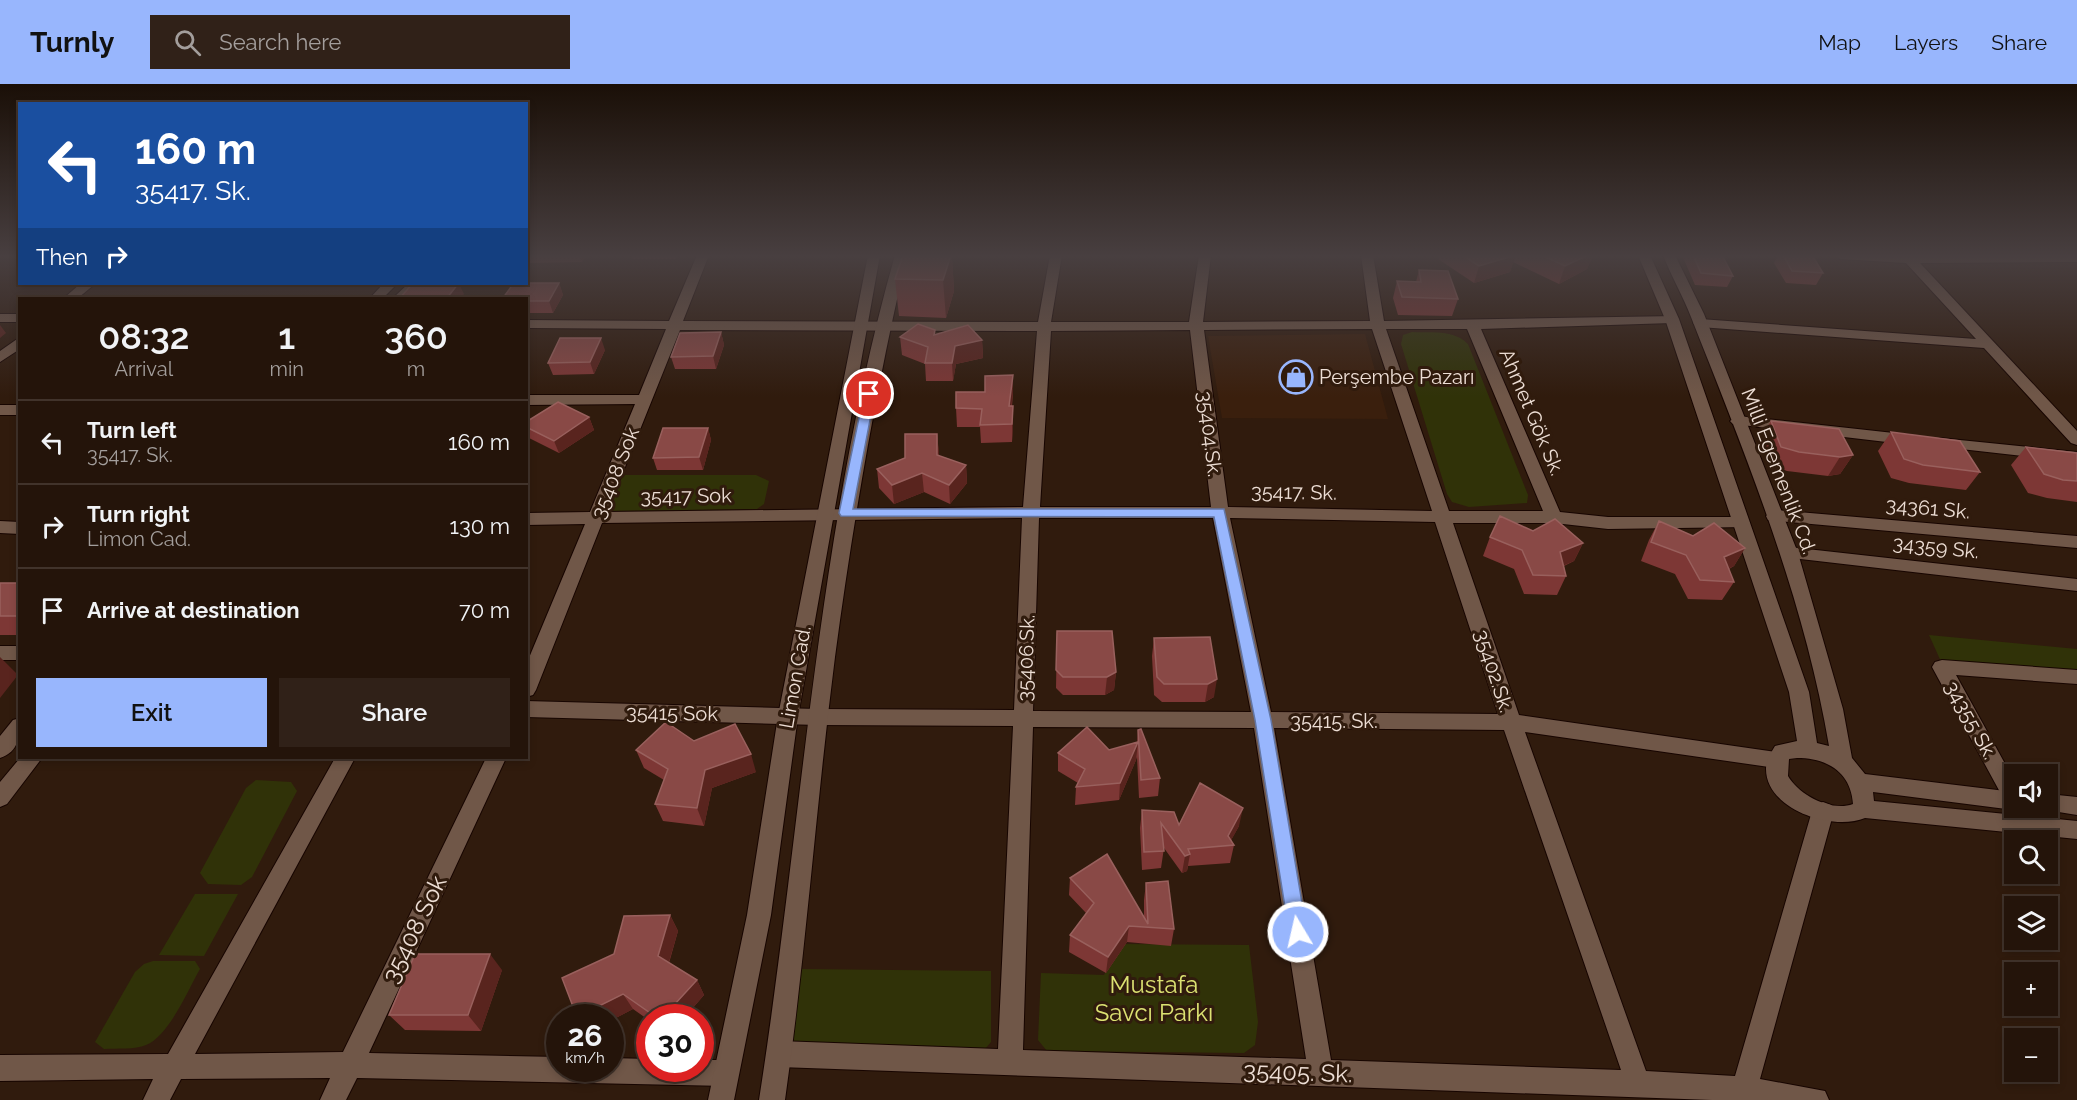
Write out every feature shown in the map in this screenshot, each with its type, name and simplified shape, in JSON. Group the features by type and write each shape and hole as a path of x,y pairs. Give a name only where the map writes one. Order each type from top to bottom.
{"street":[{"name":"35408 Sok","path":"528,685 683,302"},
{"name":"Limon Cad.","path":"721,1100 759,915 788,716 865,302"},
{"name":"Limon Cad.","path":"772,1100 818,717 846,513 889,302"},
{"name":"35406.Sk.","path":"1010,1062 1031,514 1044,325 1048,302"},
{"name":"35404.Sk.","path":"1199,302 1196,324 1220,512 1263,720 1321,1073"},
{"name":"35402.Sk.","path":"1374,302 1377,323 1511,722 1638,1083"},
{"path":"1665,302 1799,692 1808,748"},
{"name":"Milli Egemenlik Cd.","path":"1691,302 1789,553 1833,709 1842,760"},
{"path":"1949,302 2077,440"},
{"path":"0,318 18,318"},
{"path":"528,324 861,327 1377,323 1472,325 1672,319"},
{"path":"1700,323 1987,344"},
{"name":"Ahmet Gök Sk.","path":"1472,325 1554,517"},
{"path":"0,358 18,343"},
{"path":"528,400 645,399"},
{"path":"0,411 18,410"},
{"path":"1738,421 2077,458"},
{"name":"35417. Sk.","path":"846,513 1297,512 1444,517 1554,517 1608,522 1742,523"},
{"name":"35417 Sok","path":"528,519 846,513"},
{"name":"34361 Sk.","path":"1774,516 2077,542"},
{"path":"0,527 18,528"},
{"name":"34359 Sk.","path":"1789,553 2077,585"},
{"path":"0,652 18,652"},
{"name":"34355 Sk.","path":"2004,782 1942,667 2077,677"},
{"name":"35415 Sok","path":"528,709 818,717"},
{"name":"35415. Sk.","path":"818,717 1511,722 1776,760"},
{"path":"0,750 18,728"},
{"path":"1864,810 1865,795 1859,782 1842,760 1808,748 1782,752 1776,760 1774,771 1780,784 1792,796 1823,811 1847,816 1864,810 2077,830"},
{"path":"0,798 31,759"},
{"path":"156,1100 344,759"},
{"name":"35408 Sok","path":"333,1100 496,759"},
{"path":"1859,782 2004,799"},
{"path":"2058,804 2077,806"},
{"path":"1744,1089 1823,811"},
{"name":"35405. Sk.","path":"779,1054 1638,1083 1744,1089 1816,1100"},
{"path":"0,1068 349,1065 726,1073"}],"shaded area":[{"name":"Perşembe Pazarı","path":"1365,334 1388,419 1222,418 1208,336"}],"green space":[{"path":"1412,332 1449,334 1468,344 1528,495 1527,503 1469,507 1452,502 1447,494 1401,344 1403,335"},
{"path":"625,475 756,475 769,481 764,504 757,509 610,511 604,506 617,478"},
{"path":"1929,635 2077,649 2077,675 1943,666"},
{"path":"256,780 291,782 297,791 252,877 241,885 208,884 200,873 246,788"},
{"path":"195,894 238,894 204,956 159,955"},
{"name":"Mustafa Savcı Parkı","path":"1120,944 1249,945 1258,1022 1255,1045 1244,1053 1047,1051 1038,1040 1041,973 1104,975"},
{"path":"153,961 195,961 200,969 170,1023 154,1040 137,1048 104,1049 95,1042 135,972 144,964"},
{"path":"797,969 991,971 991,1042 979,1056 789,1043"}],"building":[{"path":"918,324 935,330 934,335 968,325 982,340 955,346 952,363 925,363 928,347 900,337"},
{"path":"721,332 713,356 671,357 680,333"},
{"path":"560,338 601,338 590,362 548,363"},
{"path":"1013,375 1009,406 1013,406 1012,424 980,425 982,409 956,408 956,392 985,392 985,376"},
{"path":"558,402 589,417 554,441 528,428 528,421"},
{"path":"1771,421 1839,429 1853,455 1840,457 1799,452 1781,447"},
{"path":"663,428 708,428 699,457 653,458"},
{"path":"1891,432 1960,441 1980,472 1923,465 1904,459"},
{"path":"905,434 937,434 937,455 966,465 949,485 922,473 892,485 877,469 905,458"},
{"path":"2026,447 2077,453 2077,481 2063,480 2044,474"},
{"path":"1500,516 1533,531 1555,519 1583,543 1560,552 1566,576 1533,575 1522,550 1490,537"},
{"path":"1659,521 1693,536 1714,523 1745,548 1724,557 1734,582 1700,580 1686,555 1651,542"},
{"path":"0,583 18,583 18,616 0,616"},
{"path":"1057,631 1112,631 1116,672 1107,677 1063,677 1056,670"},
{"path":"1210,637 1217,679 1208,684 1164,684 1157,677 1154,638"},
{"path":"666,722 694,741 735,724 751,754 705,770 697,808 655,804 668,769 636,750"},
{"path":"1087,727 1109,750 1138,742 1120,783 1076,787 1085,769 1058,753"},
{"path":"1141,729 1160,778 1141,780 1138,730"},
{"path":"1200,783 1243,808 1228,836 1234,845 1188,849 1190,854 1185,856 1161,823 1164,851 1144,852 1142,810 1174,812 1179,825"},
{"path":"1107,854 1148,924 1146,883 1168,881 1174,929 1129,926 1108,957 1070,935 1094,903 1070,878"},
{"path":"670,915 658,956 697,980 675,1004 637,1004 623,994 603,1004 572,1004 562,978 614,954 624,916"},
{"path":"415,954 490,954 468,1015 389,1015"}],"place":[{"name":"Perşembe Pazarı","path":"1296,377"}],"route":[{"path":"869,394 846,513 1220,512 1263,720 1298,932"}]}
